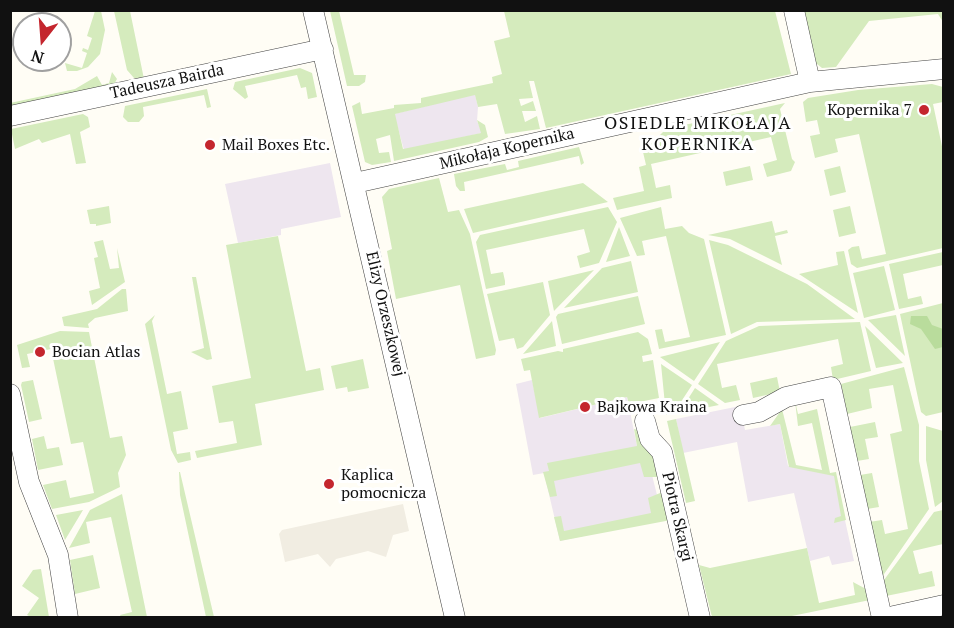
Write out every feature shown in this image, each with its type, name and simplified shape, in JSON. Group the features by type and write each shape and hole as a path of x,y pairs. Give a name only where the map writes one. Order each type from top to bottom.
{"street":[{"name":"Elizy Orzeszkowej","path":"313,10 455,618"},
{"path":"794,10 810,82"},
{"name":"Tadeusza Bairda","path":"10,116 323,50"},
{"name":"Mikołaja Kopernika","path":"355,183 810,82 944,69"},
{"path":"743,415 759,412 786,397 831,387 884,618 944,604"},
{"path":"10,394 29,482 58,555 68,618"},
{"name":"Piotra Skargi","path":"645,421 650,439 662,452 700,618"}],"shaded area":[{"path":"475,94 478,107 477,121 482,133 404,150 394,114"},
{"path":"330,163 341,217 281,229 281,235 238,243 225,184"},
{"path":"532,380 540,418 627,397 637,446 647,455 663,519 560,541 544,473 533,475 516,384"},
{"path":"740,406 745,430 780,424 788,466 835,475 854,561 832,565 829,556 810,561 794,493 748,502 737,442 683,453 676,419"},
{"path":"403,504 409,531 393,535 386,557 368,551 336,559 330,567 318,554 285,562 279,534 282,530"}],"green space":[{"path":"95,11 101,11 105,30 100,54 88,67 72,71 72,65 82,68 87,53 82,51 83,48 88,50 92,38 87,36"},
{"path":"114,11 130,11 144,79 134,78 127,70"},
{"path":"330,11 339,11 354,75 366,75 365,82 359,86 347,86"},
{"path":"504,11 775,11 791,74 546,128 534,81 529,81 533,98 519,99 521,106 533,101 536,111 522,111 525,122 537,116 540,129 505,134 497,104 478,107 475,95 395,114 403,149 481,133 477,120 485,125 488,137 479,142 394,161 390,135 376,139 379,153 389,152 391,162 372,165 365,162 352,106 360,102 362,114 394,108 394,105 421,103 421,98 493,83 492,77 502,74 494,41 510,37"},
{"path":"800,11 943,11 943,22 938,14 869,21 836,67 822,68 817,64 812,66"},
{"path":"300,68 312,73 317,97 308,99 306,87 301,88 297,75 245,86 248,97 245,99 233,89 235,82"},
{"path":"112,72 117,79 113,86 11,107 10,103 75,89 97,76 102,85 109,83"},
{"path":"932,84 943,87 943,102 933,104 943,151 943,248 857,268 851,264 848,250 852,247 859,246 862,259 886,254 859,134 835,139 838,152 815,158 810,136 820,134 817,120 806,122 803,102 808,98 858,90"},
{"path":"207,89 211,107 207,108 204,95 143,107 144,116 139,122 128,122 123,117 125,106"},
{"path":"785,103 780,109 792,159 795,162 791,171 767,177 763,164 777,160 771,137 651,164 656,188 670,185 672,198 617,210 613,198 644,191 639,167 646,165 643,152 666,129"},
{"path":"83,114 88,117 90,127 80,132 86,163 76,164 70,134 42,143 39,139 15,149 11,129"},
{"path":"579,147 584,163 581,165 579,156 464,182 465,191 460,191 456,186 454,174 505,164 507,170 519,167 518,161"},
{"path":"750,166 753,180 726,186 723,172"},
{"path":"840,166 846,192 830,196 824,170"},
{"path":"439,178 448,212 459,210 470,234 496,350 495,355 476,359 460,285 396,299 387,251 392,249 382,197 389,189"},
{"path":"583,183 608,202 473,233 464,209"},
{"path":"109,206 111,223 96,226 96,224 90,224 87,210"},
{"path":"850,206 856,233 839,237 833,210"},
{"path":"608,207 617,222 599,263 580,268 577,256 590,252 584,229 486,250 491,274 503,272 505,285 486,289 476,242 480,235"},
{"path":"661,207 665,229 682,226 689,233 704,239 726,335 659,349 655,330 662,329 665,342 690,337 666,236 642,241 645,255 637,256 620,218"},
{"path":"772,221 775,233 787,230 788,233 775,236 782,265 730,239 708,235"},
{"path":"619,227 630,256 606,262"},
{"path":"278,236 306,371 320,368 324,390 255,404 262,445 197,458 195,451 237,443 233,421 219,423 212,386 251,378 226,245"},
{"path":"103,240 110,269 119,268 117,248 125,282 92,305 89,291 100,288 94,258 98,257 94,242"},
{"path":"709,240 728,245 807,284 855,319 757,322 731,334"},
{"path":"844,251 858,313 799,274 838,265 836,252"},
{"path":"943,252 943,265 903,274 908,299 921,296 923,304 899,309 889,264"},
{"path":"631,261 638,292 564,308 602,268"},
{"path":"884,266 895,310 864,318 853,273"},
{"path":"594,270 554,311 548,281"},
{"path":"192,277 196,277 212,359 207,360 191,352 204,348"},
{"path":"543,282 550,315 523,347 517,349 514,338 499,341 487,294"},
{"path":"122,289 126,289 128,311 95,318 88,324 89,328 64,326 62,317 97,309"},
{"path":"638,296 645,324 562,344 556,317 558,314"},
{"path":"943,303 943,412 926,416 921,412 900,314"},
{"path":"155,315 152,321 167,394 181,391 188,429 173,432 177,454 190,452 191,460 178,463 171,450 145,324"},
{"path":"896,315 905,356 868,320"},
{"path":"911,316 927,316 932,325 943,329 943,347 935,349 921,329 910,324"},
{"path":"552,321 556,346 523,354"},
{"path":"860,322 871,371 833,380 831,367 843,364 838,339 717,364 722,388 736,385 740,400 725,403 698,384 726,341 759,326"},
{"path":"865,326 903,363 876,368"},
{"path":"60,331 89,332 110,438 122,436 126,455 118,473 120,487 89,502 52,509 43,485 66,480 70,498 94,493 83,442 71,444 51,349 27,354 30,367 22,368 17,345"},
{"path":"638,332 648,339 652,354 642,356 643,362 653,360 659,398 629,404 627,397 539,418 530,370 524,371 521,359 558,351 563,352 563,349"},
{"path":"720,342 694,381 660,357"},
{"path":"363,359 369,388 348,392 347,387 336,389 331,366"},
{"path":"661,364 692,385 673,414 666,415"},
{"path":"904,367 919,425 919,461 929,509 882,577 869,522 882,520 885,534 908,529 890,434 902,431 893,385 869,389 872,408 847,414 841,384"},
{"path":"777,377 780,392 753,398 750,383"},
{"path":"33,380 42,419 29,422 21,385 22,382"},
{"path":"695,388 719,405 679,413"},
{"path":"795,401 798,414 817,409 830,473 836,472 846,520 834,523 835,518 841,516 834,476 789,467 780,424 770,426 782,409 796,465 822,470 812,423 798,426"},
{"path":"676,419 695,501 686,503 667,421"},
{"path":"875,422 878,437 865,439 869,459 857,461 850,427"},
{"path":"926,426 943,431 943,501 935,507 926,460"},
{"path":"634,429 643,432 662,477 644,477 640,463 554,481 557,496 550,497 543,472 549,471 547,463 637,446"},
{"path":"44,436 47,449 59,447 63,465 38,470 32,439"},
{"path":"179,472 214,617 206,617 180,495"},
{"path":"872,473 879,507 867,509 860,475"},
{"path":"665,491 671,520 560,541 554,517 561,516 564,531 651,513 648,498"},
{"path":"122,494 147,617 121,617 120,615 132,612 111,517 86,522 90,543 69,548 90,510"},
{"path":"83,510 65,540 56,515"},
{"path":"943,510 943,544 913,551 919,574 932,571 935,586 886,596 884,580 934,512"},
{"path":"807,548 819,603 855,595 853,582 866,589 870,600 787,617 712,617 699,565 710,568"},
{"path":"93,555 100,588 75,594 70,560"},
{"path":"41,569 49,617 31,617 27,615 39,598 22,586 33,570"}],"place":[{"name":"Kopernika 7","path":"924,110"},
{"name":"Mail Boxes Etc.","path":"210,145"},
{"name":"Bocian Atlas","path":"40,352"},
{"name":"Bajkowa Kraina","path":"585,407"},
{"name":"Kaplica pomocnicza","path":"329,484"}],"district":[{"name":"OSIEDLE MIKOŁAJA KOPERNIKA","path":"698,134"}]}
